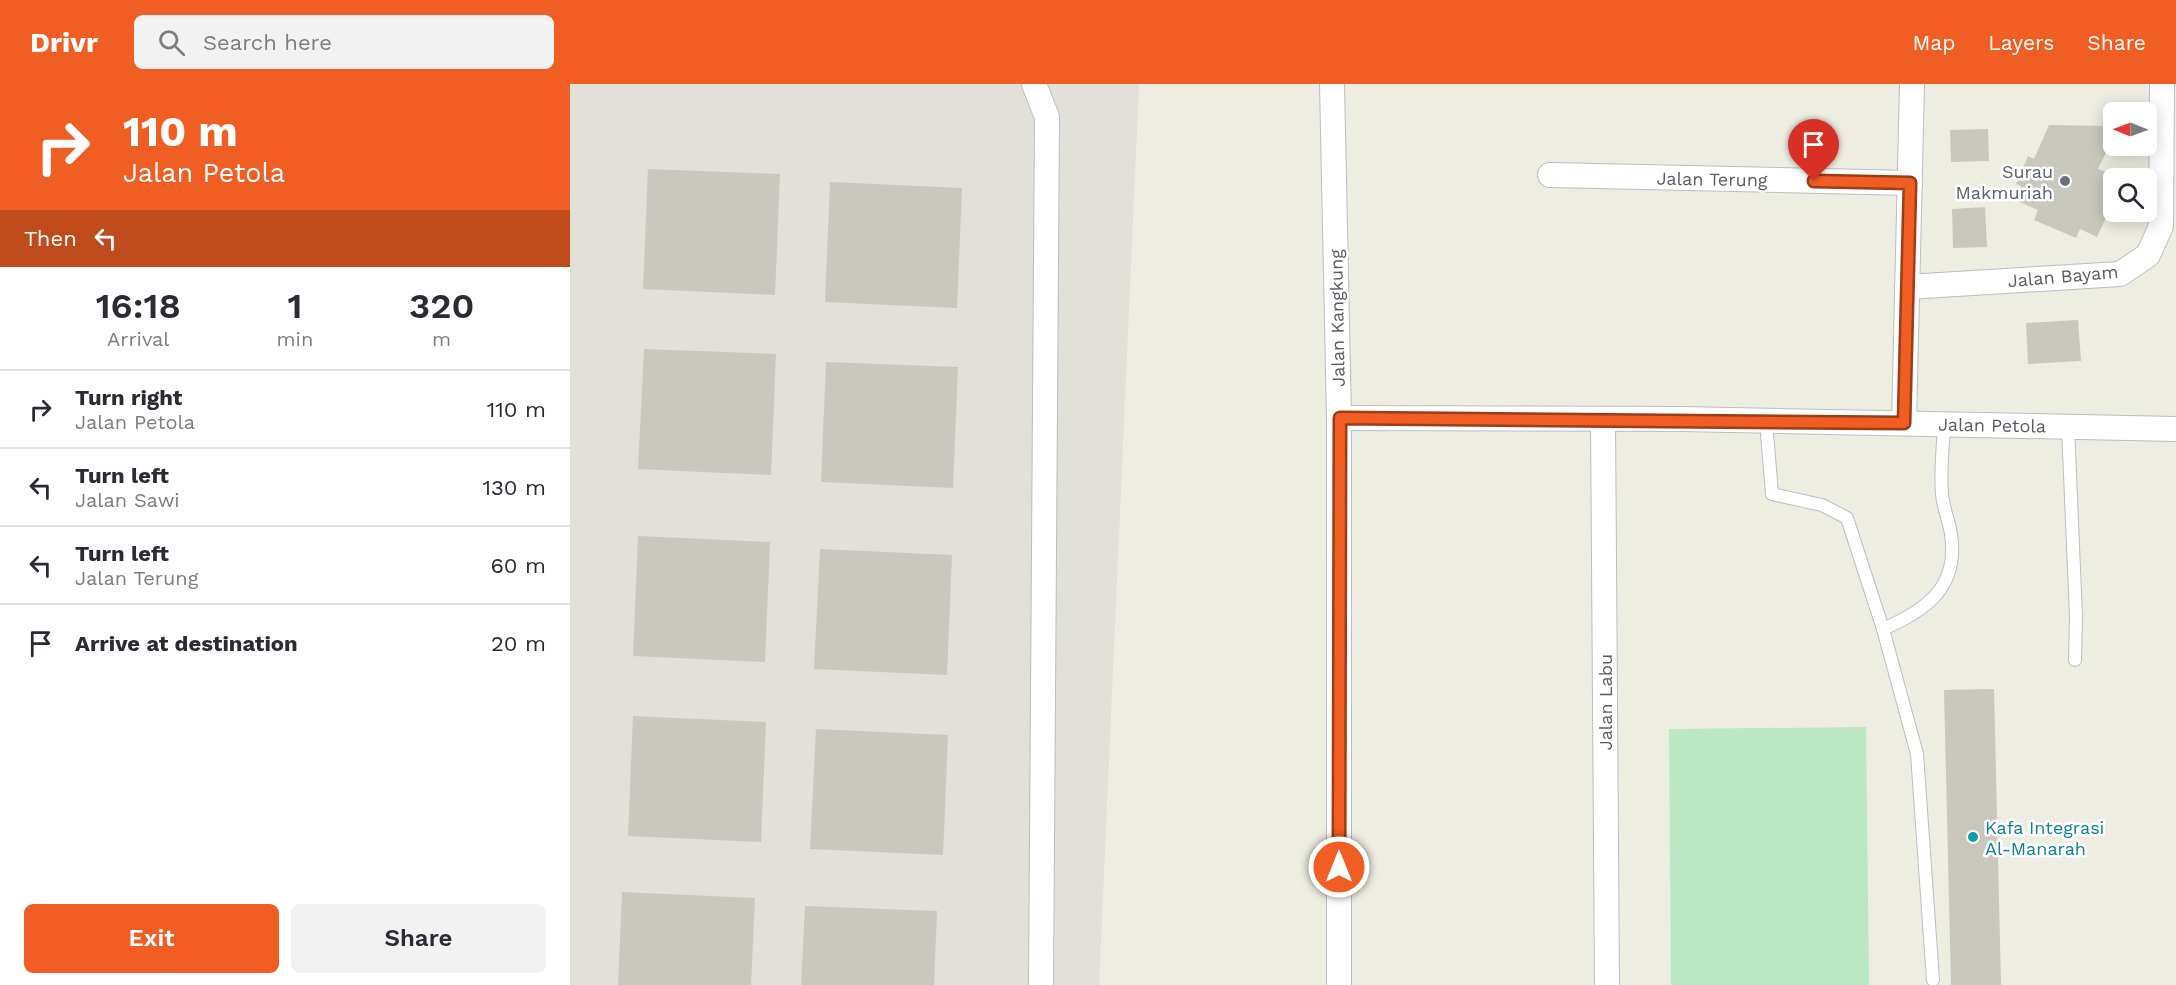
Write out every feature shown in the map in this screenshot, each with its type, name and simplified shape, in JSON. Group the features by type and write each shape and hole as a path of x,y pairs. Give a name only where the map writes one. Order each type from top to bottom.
{"street":[{"path":"1034,84 1047,117 1041,985"},
{"name":"Jalan Kangkung","path":"1332,84 1340,418 1339,985"},
{"path":"1904,423 1912,84"},
{"name":"Jalan Bayam","path":"1907,287 2120,274 2148,255 2161,226 2162,84"},
{"name":"Jalan Terung","path":"1550,175 1910,183"},
{"name":"Jalan Petola","path":"1340,418 1766,421 2176,429"},
{"name":"Jalan Labu","path":"1604,419 1607,985"}],"lane":[{"path":"1766,421 1772,494 1821,505 1846,518 1883,629 1917,753 1933,980"},
{"path":"1883,629 1907,619 1940,593 1949,577 1952,536 1942,494 1944,424"},
{"path":"2068,427 2076,616 2075,660"}],"shaded area":[{"path":"570,84 1139,84 1099,985 570,985"}],"green space":[{"path":"1866,727 1869,985 1671,985 1669,729"}],"building":[{"name":"Surau Makmuriah","path":"2049,125 2103,126 2104,156 2098,169 2103,171 2104,222 2097,237 2080,229 2076,238 2034,220 2038,210 2015,200 2021,186 2016,184 2028,156 2034,159"},
{"path":"1988,129 1989,161 1951,162 1950,130"},
{"path":"648,169 780,174 775,295 643,289"},
{"path":"830,182 962,188 957,308 825,302"},
{"path":"1985,207 1987,247 1953,248 1952,209"},
{"path":"2078,320 2081,361 2028,364 2026,323"},
{"path":"644,349 776,354 771,475 638,469"},
{"path":"826,362 958,367 953,488 821,482"},
{"path":"638,536 770,542 765,662 633,656"},
{"path":"820,549 952,555 947,675 814,669"},
{"name":"Kafa Integrasi Al-Manarah","path":"1994,689 2001,985 1951,985 1944,690"},
{"path":"633,716 766,722 761,842 628,836"},
{"path":"816,729 948,735 943,855 810,849"},
{"path":"622,892 755,898 751,985 618,985"},
{"path":"805,906 937,911 934,985 801,985"}],"place":[{"name":"Surau Makmuriah","path":"2065,181"},
{"name":"Kafa Integrasi Al-Manarah","path":"1973,837"}],"route":[{"path":"1339,867 1340,418 1682,419 1904,423 1910,183 1814,181"}]}
